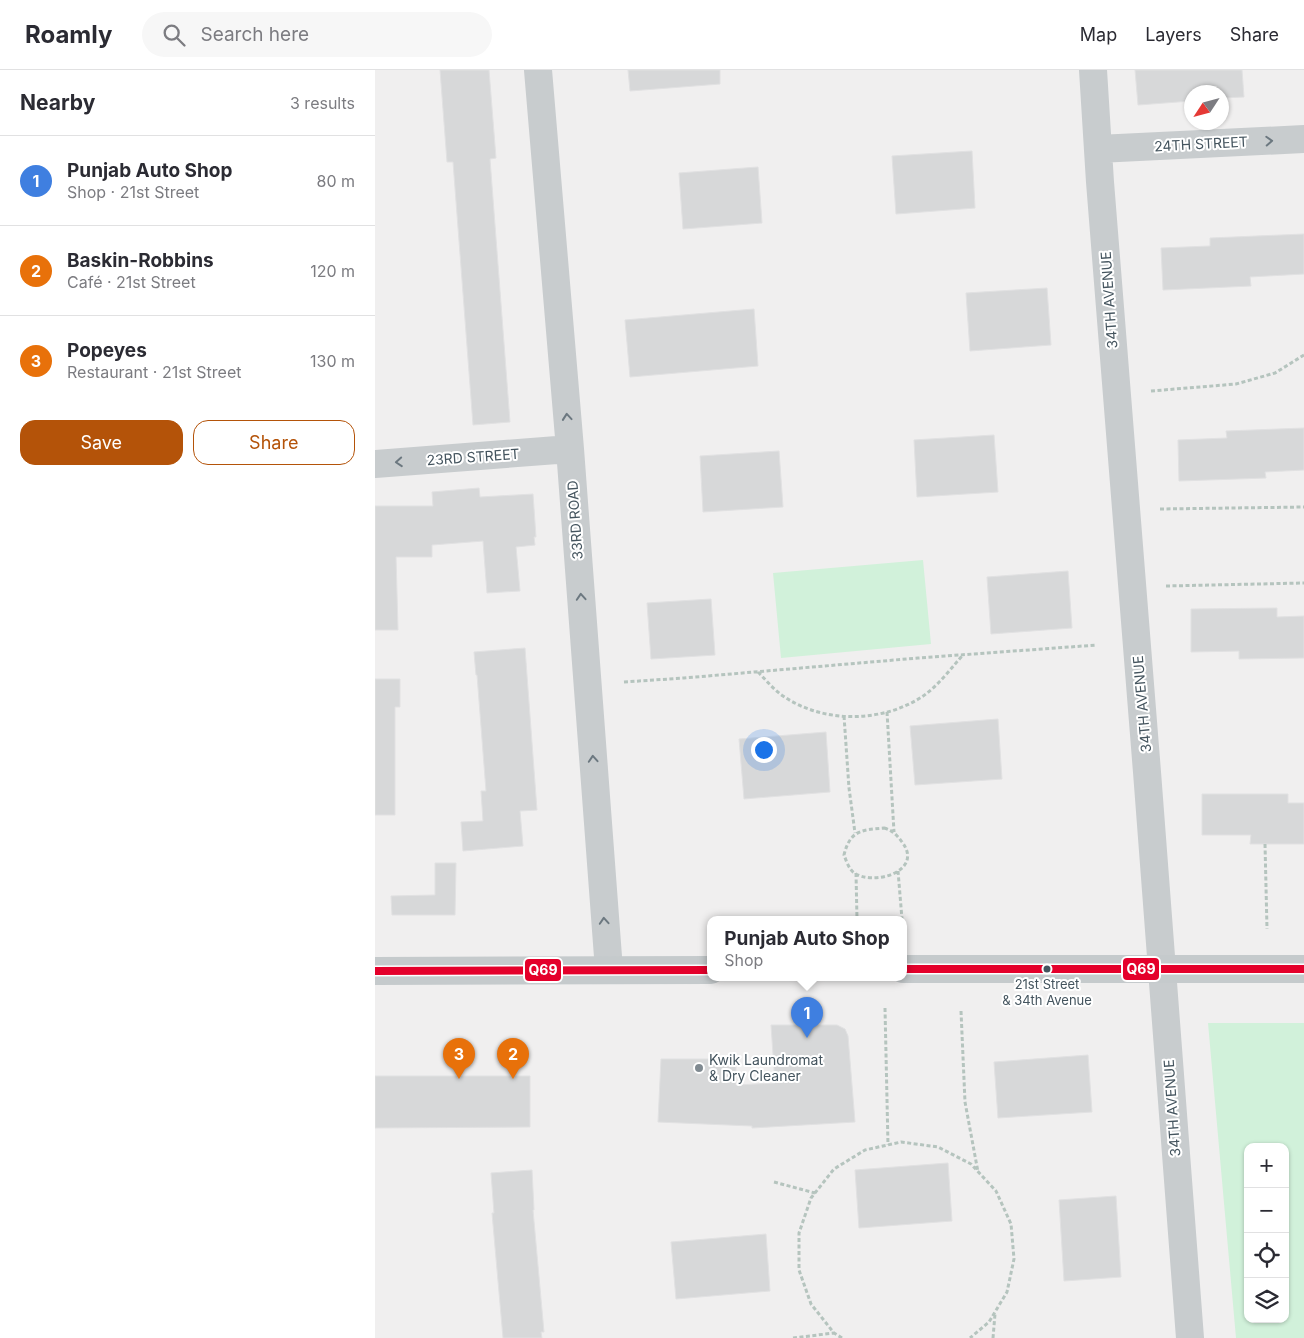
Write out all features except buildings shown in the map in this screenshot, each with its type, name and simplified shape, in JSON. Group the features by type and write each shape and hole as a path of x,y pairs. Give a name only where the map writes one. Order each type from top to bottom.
{"main road":[{"path":"907,970 1304,969"},
{"path":"375,972 707,970"}],"street":[{"name":"33RD ROAD","path":"538,70 570,449 609,970"},
{"name":"34TH AVENUE","path":"1093,70 1190,1338"},
{"name":"24TH STREET","path":"1098,149 1304,140"},
{"name":"23RD STREET","path":"375,464 570,449"}],"path":[{"path":"1151,391 1236,384 1275,373 1304,355"},
{"path":"1160,508 1304,507"},
{"path":"1166,586 1304,583"},
{"path":"624,682 1097,645"},
{"path":"758,672 783,696 812,710 844,716 862,716 887,712 916,700 928,692 946,675 962,655"},
{"path":"887,712 894,832"},
{"path":"844,716 849,788 855,834"},
{"path":"884,828 894,832 904,844 908,857 906,864 898,871 885,877 871,877 854,872 844,855 855,834 862,830 884,828"},
{"path":"1265,844 1267,929"},
{"path":"898,871 902,916"},
{"path":"856,873 857,916"},
{"path":"885,1008 888,1145"},
{"path":"961,1011 965,1102 978,1172"},
{"path":"842,1338 834,1333 811,1304 799,1270 799,1233 811,1198 834,1169 865,1150 901,1142 938,1147 971,1164 996,1191 1011,1224 1014,1259 1007,1292 989,1322 970,1338"},
{"path":"774,1182 815,1192"},
{"path":"993,1338 995,1312"},
{"path":"827,1324 829,1336"},
{"path":"793,1338 829,1336 834,1333"}],"green space":[{"path":"923,560 931,644 781,658 773,573"},
{"path":"1208,1023 1304,1023 1304,1338 1236,1338"}],"transit line":[{"name":"Q69","path":"907,969 1304,969"},
{"name":"Q69","path":"375,971 707,970"}],"place":[{"name":"21st Street & 34th Avenue","path":"1047,969"},
{"name":"Punjab Auto Shop","path":"807,1038"},
{"name":"Kwik Laundromat & Dry Cleaner","path":"699,1068"},
{"name":"Popeyes","path":"459,1079"},
{"name":"Baskin-Robbins","path":"513,1079"}]}
